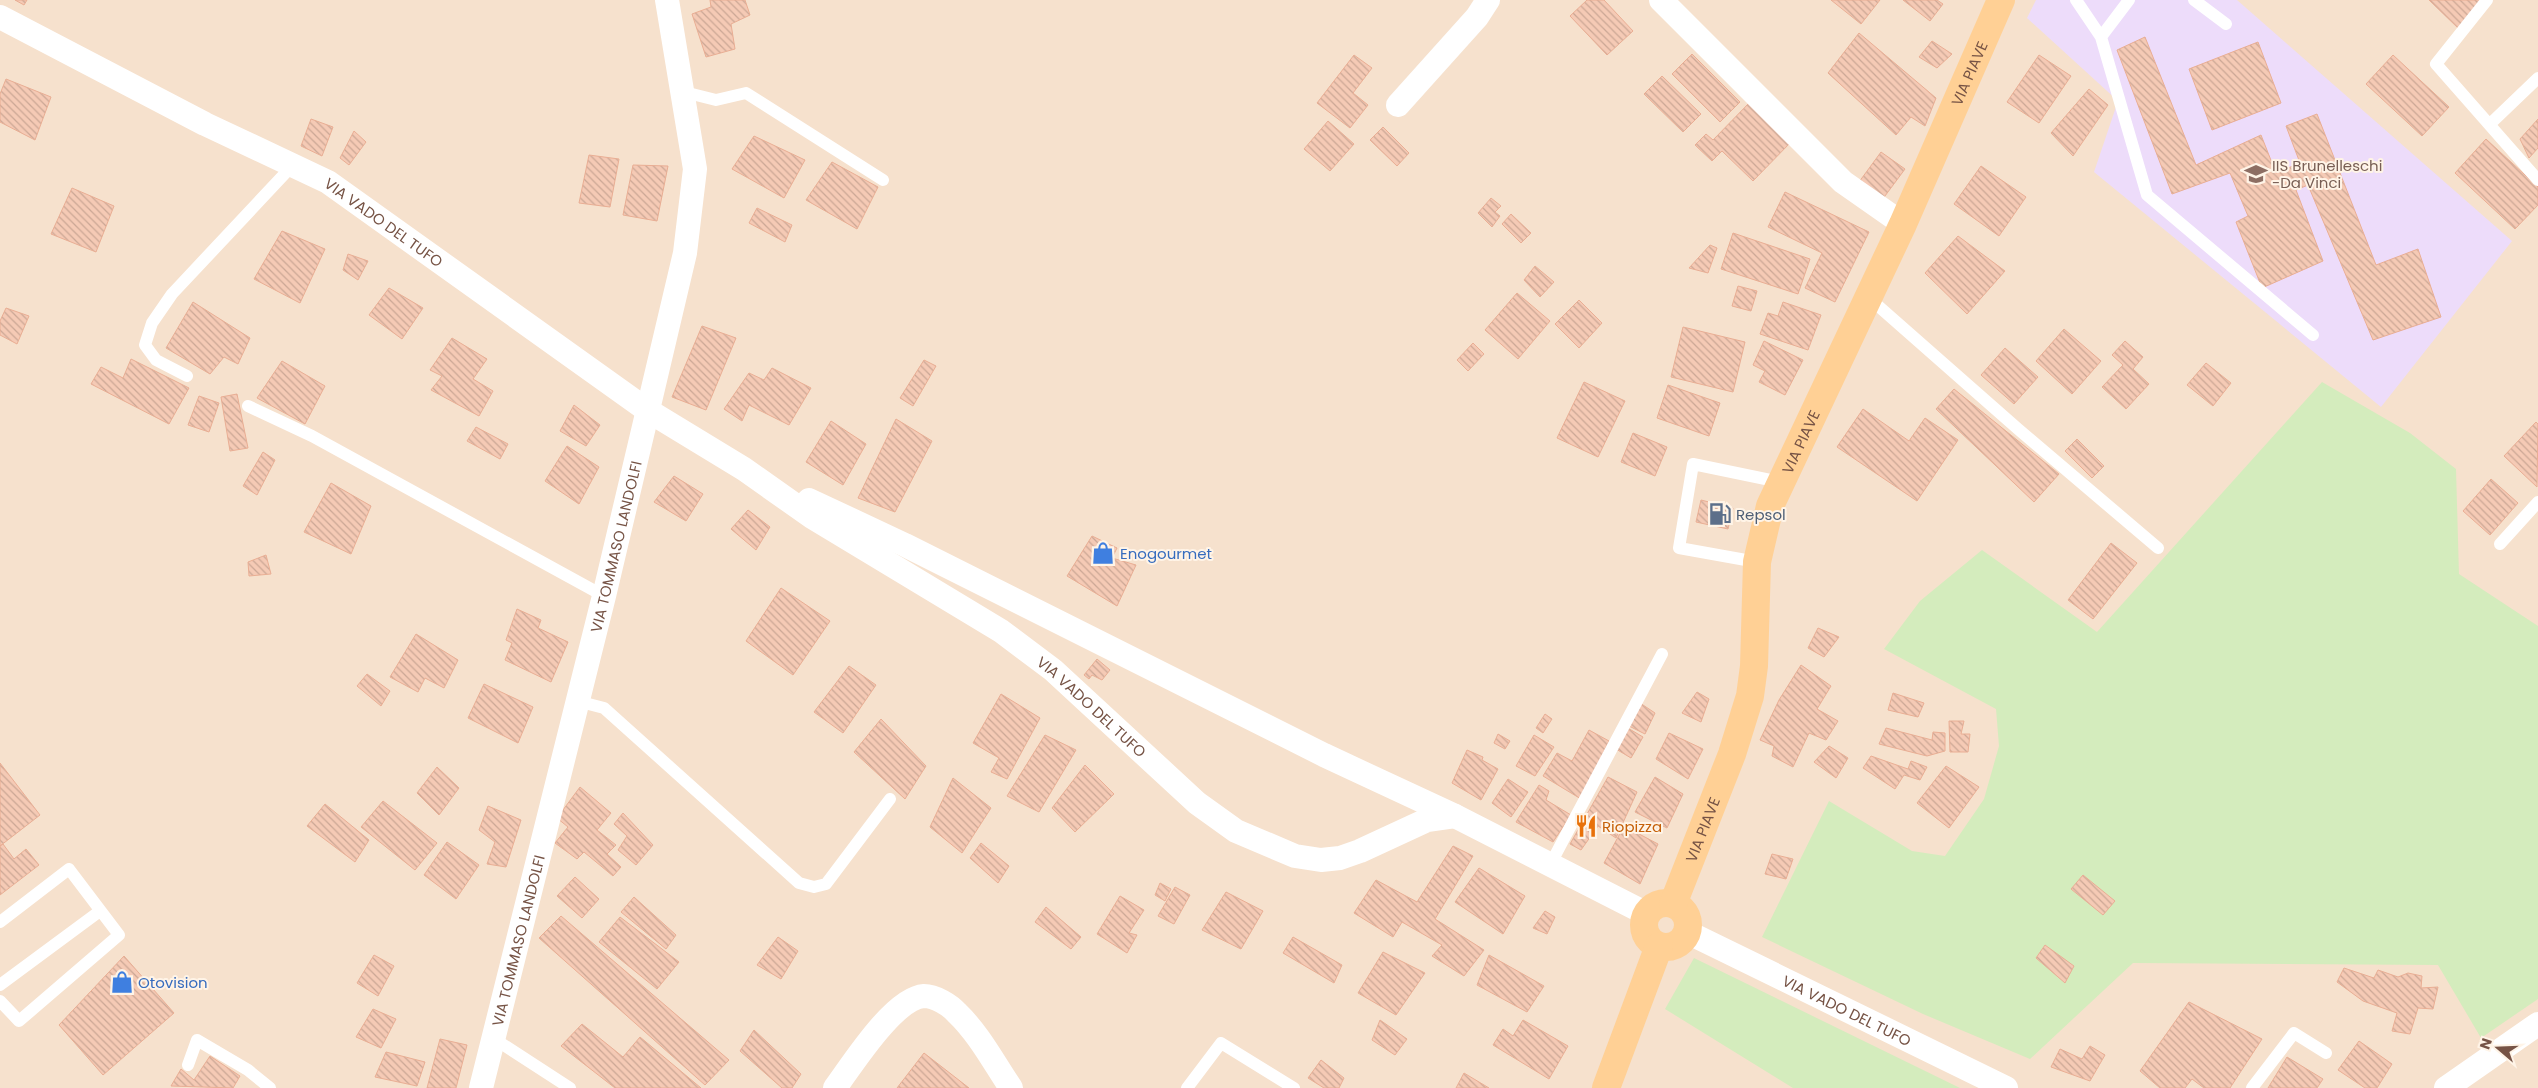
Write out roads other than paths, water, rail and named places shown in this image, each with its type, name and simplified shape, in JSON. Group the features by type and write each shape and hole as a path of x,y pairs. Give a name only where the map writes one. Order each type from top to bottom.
{"main road":[{"name":"VIA PIAVE","path":"1673,904 1732,754 1750,696 1754,666 1757,562 1770,506 1903,224 2001,0"},
{"path":"1658,904 1673,904 1684,912 1688,925 1687,932 1679,943 1666,947 1659,946 1649,939 1645,933 1644,920 1646,914 1658,904"},
{"path":"1606,1088 1659,946"}],"street":[{"name":"VIA TOMMASO LANDOLFI","path":"481,1088 604,596 685,254 695,169 684,92 667,0"},
{"path":"1398,105 1477,17 1488,0"},
{"path":"1661,0 1844,182 1903,224"},
{"name":"VIA VADO DEL TUFO","path":"0,17 205,124 328,182 647,410 744,469 812,517 953,602 1023,648 1053,670 1197,803 1236,831 1296,856 1321,860 1340,858 1427,820 1455,816"},
{"name":"VIA VADO DEL TUFO","path":"744,469 905,544 1324,755 1455,816 1646,914"},
{"name":"VIA VADO DEL TUFO","path":"1687,932 2006,1088"},
{"path":"835,1088 882,1026 909,1001 922,996 932,997 957,1012 1011,1088"},
{"path":"2446,1088 2538,1024"}],"lane":[{"path":"2076,0 2101,36 2148,195 2312,334"},
{"path":"2101,36 2129,0"},
{"path":"2194,0 2226,24"},
{"path":"2487,0 2436,64 2538,180"},
{"path":"2490,124 2538,78"},
{"path":"684,92 716,100 746,93 883,180"},
{"path":"187,376 156,360 146,345 152,323 172,294 206,254 292,165"},
{"path":"1868,297 2018,429 2158,548"},
{"path":"248,406 312,436 604,596"},
{"path":"1757,562 1679,548 1694,464 1780,482"},
{"path":"2500,544 2538,502"},
{"path":"1550,864 1662,654"},
{"path":"577,701 604,708 799,883 814,887 826,884 890,799"},
{"path":"0,922 68,869 119,935 18,1021 0,1001"},
{"path":"0,985 100,911"},
{"path":"2252,1088 2294,1033 2326,1053"},
{"path":"493,1038 570,1088"},
{"path":"188,1064 197,1040 248,1070 270,1088"},
{"path":"1187,1088 1222,1043 1294,1088"}],"place":[{"name":"IIS Brunelleschi -Da Vinci","path":"2256,174"},
{"name":"Repsol","path":"1720,514"},
{"name":"Enogourmet","path":"1103,553"},
{"name":"Riopizza","path":"1586,826"},
{"name":"Otovision","path":"122,982"}]}
